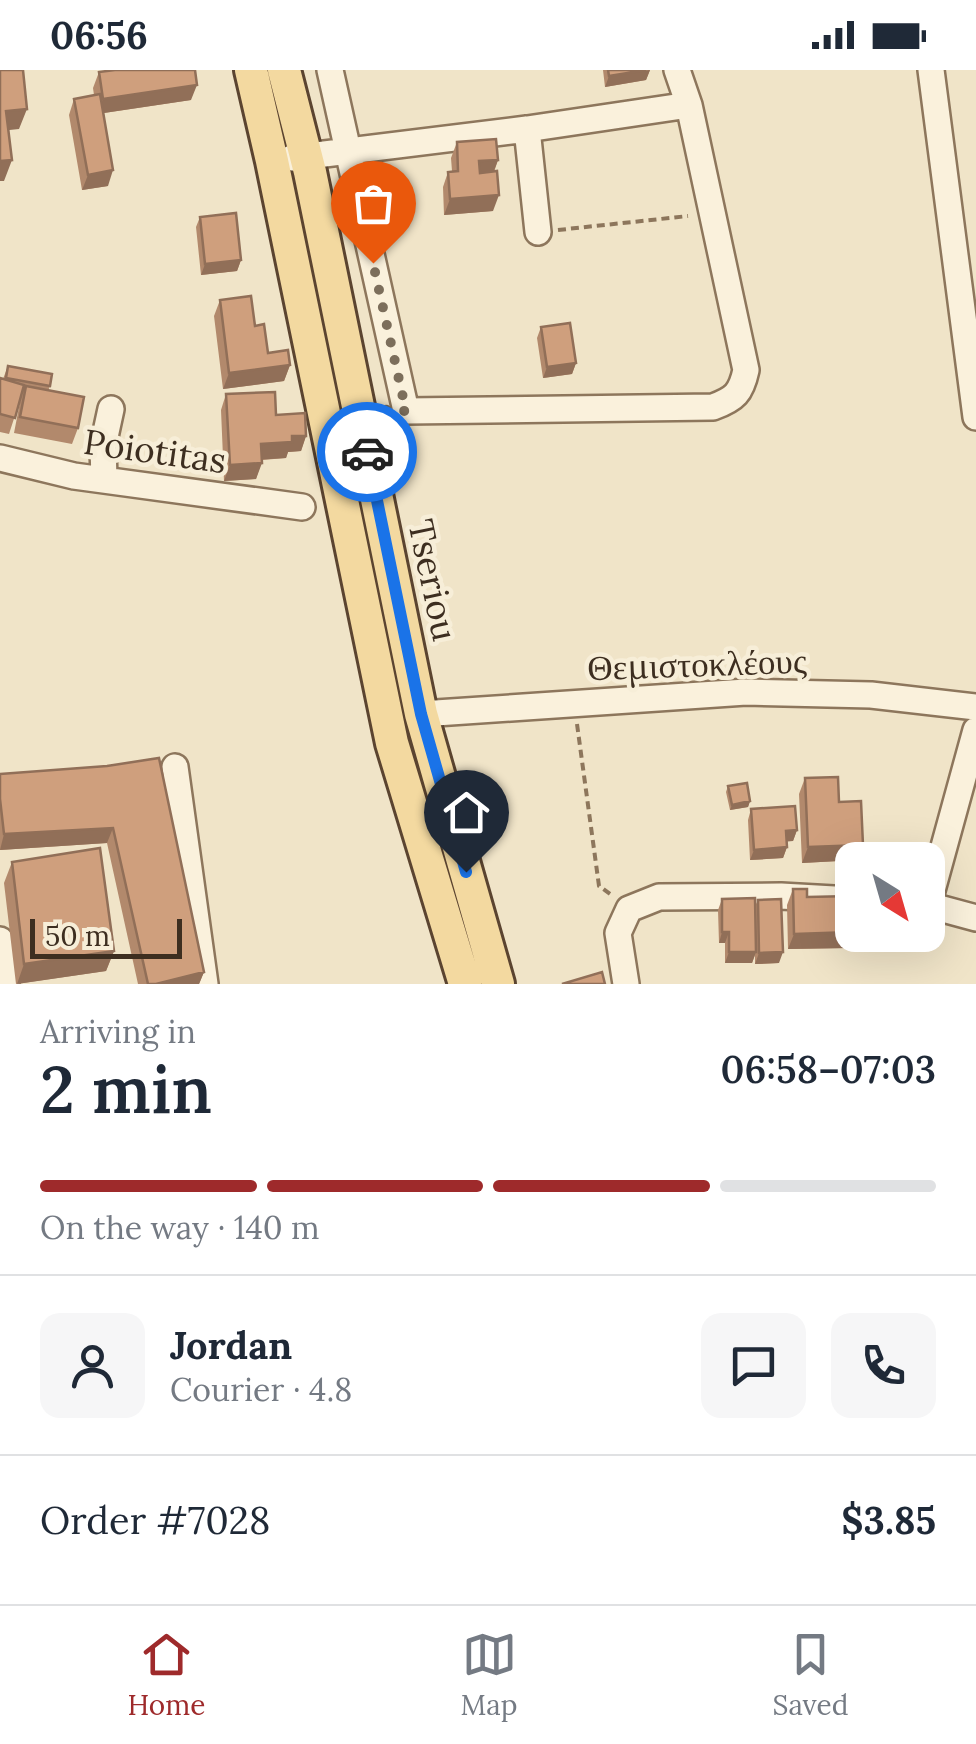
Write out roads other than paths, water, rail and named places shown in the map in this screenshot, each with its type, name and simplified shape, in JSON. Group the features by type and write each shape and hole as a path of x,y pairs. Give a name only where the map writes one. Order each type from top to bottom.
{"main road":[{"name":"Tseriou","path":"251,70 392,743 465,984"},
{"name":"Tseriou","path":"284,70 306,156 421,714 498,984"}],"street":[{"path":"330,70 406,411"},
{"path":"359,408 713,408 730,401 742,388 746,370 678,70"},
{"path":"930,70 976,417"},
{"path":"272,161 689,105"},
{"path":"526,129 538,232"},
{"path":"104,479 104,446 111,409"},
{"name":"Poiotitas","path":"0,458 74,476 302,507"},
{"name":"Θεμιστοκλέους","path":"421,714 746,692 872,695 976,708"},
{"path":"945,843 976,730"},
{"path":"175,767 205,984"},
{"path":"626,984 618,933 630,909 660,897 835,899"},
{"path":"945,910 976,918"},
{"path":"0,940 6,984"}]}
